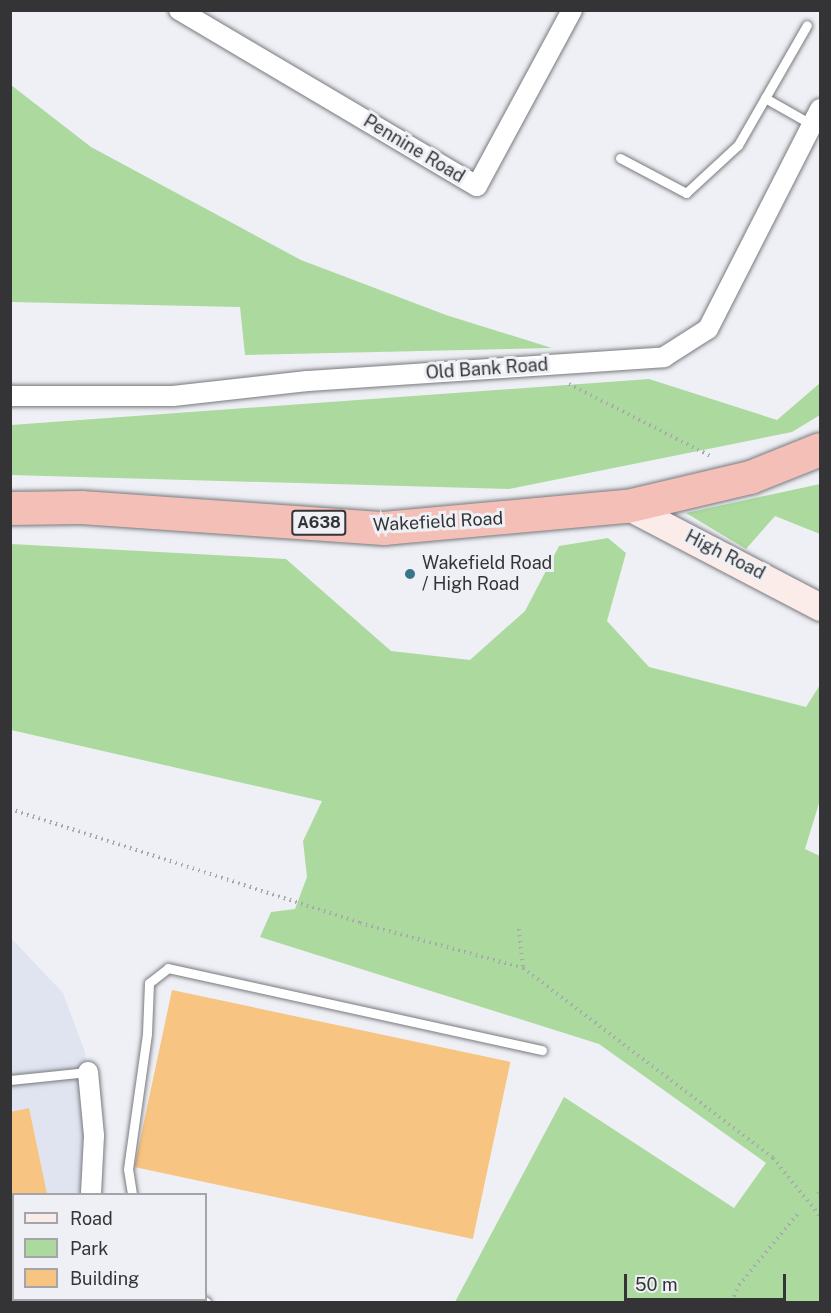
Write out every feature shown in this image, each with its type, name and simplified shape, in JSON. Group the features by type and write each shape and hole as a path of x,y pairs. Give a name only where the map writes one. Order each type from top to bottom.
{"highway":[{"name":"Wakefield Road","path":"10,508 81,507 383,528 627,506 750,477 820,449"}],"street":[{"name":"Pennine Road","path":"179,10 477,186 572,10"},
{"name":"Old Bank Road","path":"10,396 173,396 664,357 708,329 817,121"},
{"name":"High Road","path":"627,506 820,607"},
{"path":"88,1072 94,1136 91,1193"}],"lane":[{"path":"620,158 686,193 738,145 807,25"},
{"path":"765,98 817,121"},
{"path":"132,1193 128,1169 147,1033 149,983 168,968 542,1050"},
{"path":"10,1080 88,1072"}],"path":[{"path":"533,366 718,460 707,463"},
{"path":"10,809 360,923 523,968 773,1158 820,1216"},
{"path":"519,929 523,968"},
{"path":"732,1302 739,1285 800,1211"}],"shaded area":[{"path":"10,937 63,993 85,1052 94,1136 91,1193 12,1193 12,1301 85,1302 11,1302"}],"green space":[{"path":"11,85 91,147 301,260 446,315 552,348 245,355 240,307 11,302"},
{"path":"649,379 777,420 820,383 820,415 792,432 509,489 11,475 11,425"},
{"path":"820,484 820,534 775,516 746,549 686,513"},
{"path":"608,538 626,553 607,621 649,667 806,707 820,685 820,800 805,849 820,856 820,1302 455,1302 564,1097 734,1208 766,1163 599,1044 260,937 271,912 295,909 307,877 303,841 322,801 11,730 11,544 286,559 391,651 470,660 525,611 559,546"}],"building":[{"path":"172,990 510,1062 473,1239 134,1167"},
{"path":"29,1108 47,1193 12,1193 10,1302 10,1112"}],"place":[{"name":"Wakefield Road / High Road","path":"410,574"}]}
